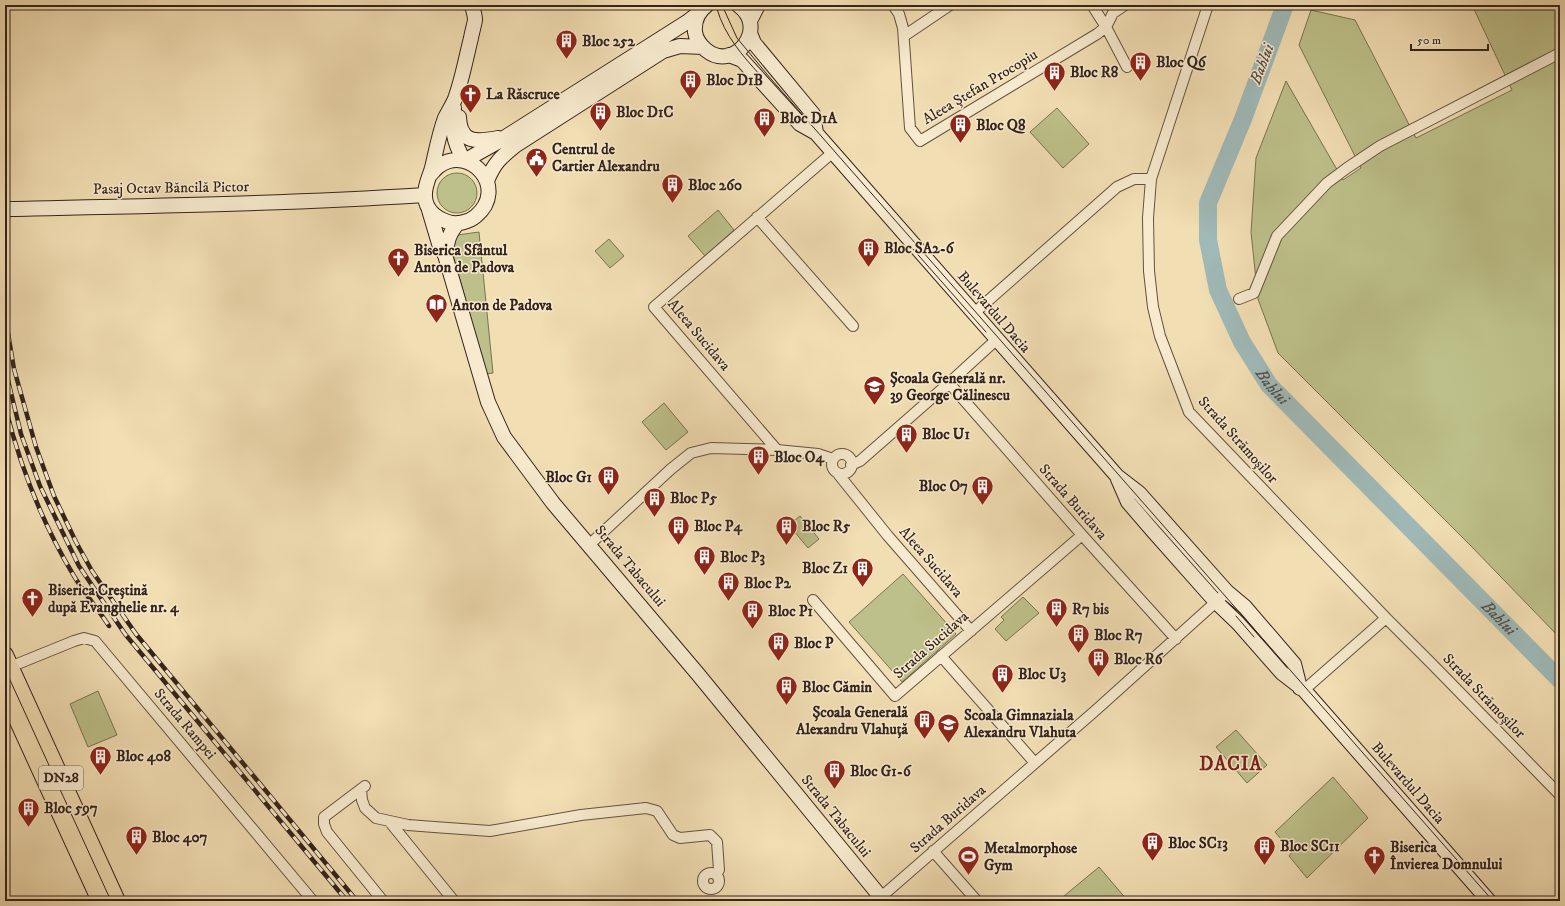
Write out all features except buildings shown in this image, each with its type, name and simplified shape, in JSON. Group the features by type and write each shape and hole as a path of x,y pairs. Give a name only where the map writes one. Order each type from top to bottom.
{"main road":[{"name":"DN28","path":"7,664 117,901"},
{"name":"DN28","path":"5,693 100,901"}],"street":[{"path":"430,175 439,166 447,162 464,161 473,164 484,175 489,188 489,196 482,210 469,221 450,223 436,217 429,210 424,195 446,117 455,100 462,77 475,19 472,5"},
{"path":"738,5 745,11 754,43 813,114 816,133"},
{"path":"729,55 739,51 744,46 758,5"},
{"path":"893,5 899,14 904,36 950,5"},
{"path":"1092,5 1128,67"},
{"name":"Aleea Ștefan Procopiu","path":"904,36 910,128 920,141 1106,27 1112,13 1125,5"},
{"path":"973,314 1117,187 1134,179 1151,179 1208,5"},
{"path":"704,7 696,18 695,30 699,42 703,47 715,55 729,55 742,60 800,124 816,133"},
{"path":"464,161 509,136 688,22 704,7"},
{"path":"487,181 495,164 503,155 516,145 663,51 680,46 703,47"},
{"path":"1239,299 1254,293 1277,236 1327,183 1342,171 1380,146 1560,53"},
{"path":"462,77 459,119 460,127 464,136 471,140 479,141 509,136"},
{"path":"455,100 453,132 456,146 464,161"},
{"name":"Bulevardul Dacia","path":"816,133 973,314 1117,476 1139,493 1228,592 1245,608 1294,664 1302,689"},
{"name":"Aleea Sucidava","path":"777,450 654,307 832,153"},
{"name":"Strada Strămoșilor","path":"1151,179 1148,218 1149,271 1153,307 1160,336 1189,412 1386,618 1560,795"},
{"name":"Pasaj Octav Băncilă Pictor","path":"5,208 338,201 424,195"},
{"name":"Strada Tabacului","path":"429,210 440,247 445,255 488,402 499,429 517,457 692,667 882,899"},
{"path":"757,217 853,326"},
{"path":"445,255 447,239 458,223"},
{"path":"851,465 860,461 996,340"},
{"name":"Strada Buridava","path":"949,383 1082,535 1176,639"},
{"path":"589,545 671,469 691,453 711,448 777,450 818,454 833,459"},
{"path":"838,455 844,455 849,457 852,461 851,465 845,474 839,475 834,471 831,465 833,459 838,455"},
{"name":"Aleea Sucidava","path":"839,475 888,536 971,631"},
{"name":"Bulevardul Dacia","path":"1117,476 1128,502 1216,602 1238,623 1282,673 1302,689 1489,901"},
{"name":"Strada Sucidava","path":"813,600 895,696 1082,535"},
{"name":"Strada Buridava","path":"882,899 1228,592"},
{"path":"1302,689 1386,618"},
{"name":"Strada Rampei","path":"7,664 84,638 95,641 313,901"},
{"path":"941,656 1035,763"},
{"path":"383,901 327,832 324,824 324,817 363,788 362,800 365,808 376,818 408,826 490,831 581,815 646,808 657,811 673,835 680,838 710,835 717,842 718,870 716,874"},
{"path":"389,821 454,901"},
{"path":"934,852 977,901"}],"green space":[{"path":"1472,5 1560,5 1560,638 1471,546 1278,353 1258,299 1251,232 1256,158 1286,81 1343,180 1361,168 1299,45 1311,10 1355,20 1416,138 1512,90"},
{"path":"1057,108 1089,144 1063,168 1030,132"},
{"path":"457,173 465,175 471,179 475,185 477,193 475,201 471,207 465,211 457,213 449,211 443,207 439,201 437,193 439,185 443,179 449,175"},
{"path":"718,210 734,230 705,256 688,236"},
{"path":"479,232 493,373 486,374 452,251 457,235"},
{"path":"609,239 624,256 610,268 595,251"},
{"path":"664,403 688,432 666,450 642,422"},
{"path":"800,516 819,539 808,548 789,525"},
{"path":"903,574 956,634 902,682 849,622"},
{"path":"1023,597 1039,613 1006,641 995,629 1004,620 1001,617"},
{"path":"98,691 117,735 88,747 70,704"},
{"path":"1236,730 1267,765 1247,783 1216,747"},
{"path":"1333,777 1368,818 1307,878 1289,856 1292,852 1275,832"},
{"path":"1099,867 1128,901 1058,901"}],"waterway":[{"name":"Bahlui","path":"1285,5 1243,119 1208,203 1208,240 1218,290 1242,342 1269,385 1560,680"}],"tram line":[{"path":"722,5 737,38 771,79 1493,901"},
{"path":"717,9 720,19 729,36 760,75"},
{"path":"912,248 986,332"},
{"path":"1236,616 1254,637"},
{"path":"5,669 111,901"}],"railway":[{"path":"5,315 14,369 36,447 54,496 92,571 136,634 357,901"},
{"path":"5,368 21,434 40,486 79,566 125,634 347,901"},
{"path":"5,406 25,472 42,515 62,556 78,582 109,626"}],"place":[{"name":"Bloc 252","path":"567,60"},
{"name":"Bloc Q6","path":"1140,82"},
{"name":"Bloc R8","path":"1055,92"},
{"name":"Bloc D1B","path":"691,100"},
{"name":"La Răscruce","path":"471,114"},
{"name":"Bloc D1C","path":"600,132"},
{"name":"Bloc D1A","path":"765,138"},
{"name":"Bloc Q8","path":"960,144"},
{"name":"Centrul de Cartier Alexandru","path":"536,178"},
{"name":"Bloc 260","path":"673,204"},
{"name":"Bloc SA2-6","path":"868,268"},
{"name":"Biserica Sfântul Anton de Padova","path":"399,278"},
{"name":"Anton de Padova","path":"436,324"},
{"name":"Școala Generală nr. 39 George Călinescu","path":"874,406"},
{"name":"Bloc U1","path":"907,454"},
{"name":"Bloc O4","path":"759,476"},
{"name":"Bloc G1","path":"608,496"},
{"name":"Bloc O7","path":"983,506"},
{"name":"Bloc P5","path":"655,518"},
{"name":"Bloc P4","path":"679,546"},
{"name":"Bloc R5","path":"787,546"},
{"name":"Bloc P3","path":"705,576"},
{"name":"Bloc Z1","path":"863,588"},
{"name":"Bloc P2","path":"728,602"},
{"name":"Biserica Creștină după Evanghelie nr. 4","path":"33,618"},
{"name":"R7 bis","path":"1056,628"},
{"name":"Bloc P1","path":"752,630"},
{"name":"Bloc R7","path":"1078,654"},
{"name":"Bloc P","path":"779,662"},
{"name":"Bloc R6","path":"1099,678"},
{"name":"Bloc U3","path":"1003,694"},
{"name":"Bloc Cămin","path":"786,706"},
{"name":"Școala Generală Alexandru Vlahuță","path":"924,740"},
{"name":"Scoala Gimnaziala Alexandru Vlahuta","path":"948,744"},
{"name":"Bloc 408","path":"101,776"},
{"name":"Bloc G1-6","path":"835,790"},
{"name":"Bloc 597","path":"29,828"},
{"name":"Bloc 407","path":"136,856"},
{"name":"Bloc SC13","path":"1152,862"},
{"name":"Bloc SC11","path":"1265,866"},
{"name":"Metalmorphose Gym","path":"968,876"},
{"name":"Biserica Învierea Domnului","path":"1375,876"}],"district":[{"name":"DACIA","path":"1231,764"}]}
